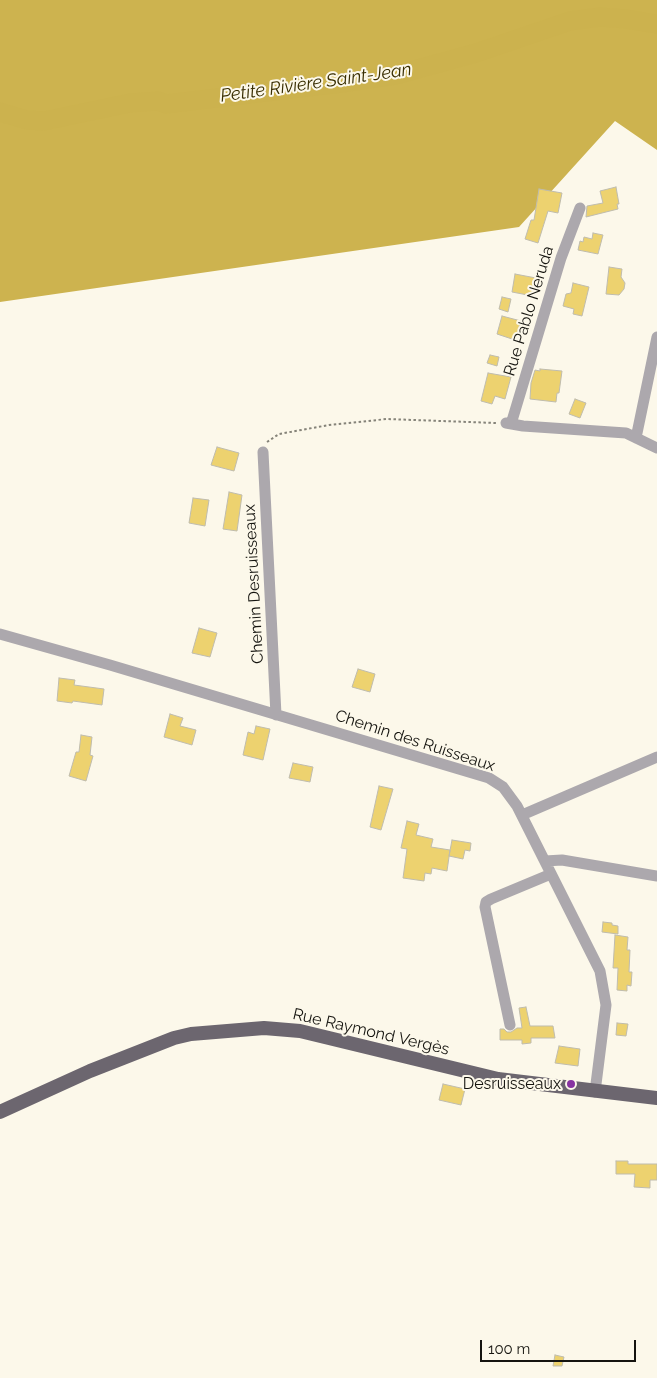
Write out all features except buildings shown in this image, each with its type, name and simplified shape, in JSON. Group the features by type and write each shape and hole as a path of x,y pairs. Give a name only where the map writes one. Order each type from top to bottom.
{"main road":[{"name":"Rue Raymond Vergès","path":"0,1112 90,1071 174,1038 191,1034 264,1028 300,1031 498,1079 657,1098"}],"street":[{"name":"Rue Pablo Neruda","path":"509,424 580,208"},
{"path":"636,438 657,337"},
{"path":"509,424 626,433 657,448"},
{"name":"Chemin Desruisseaux","path":"263,452 276,715"},
{"name":"Chemin des Ruisseaux","path":"0,634 489,778 503,787 518,806 600,970 606,1005 595,1092"},
{"path":"522,815 657,757"},
{"path":"544,861 562,860 657,876"},
{"path":"510,1025 484,907 491,898 551,874"}],"path":[{"path":"263,452 268,440 279,434 329,425 387,419 509,424"}],"shaded area":[{"path":"0,0 657,0 657,150 615,121 519,227 0,302"}],"waterway":[{"name":"Petite Rivière Saint-Jean","path":"0,112 27,120 44,121 130,103 158,101 166,104 342,83 396,75 476,53 570,21 600,17 657,24"}],"place":[{"name":"Desruisseaux","path":"571,1084"}]}
